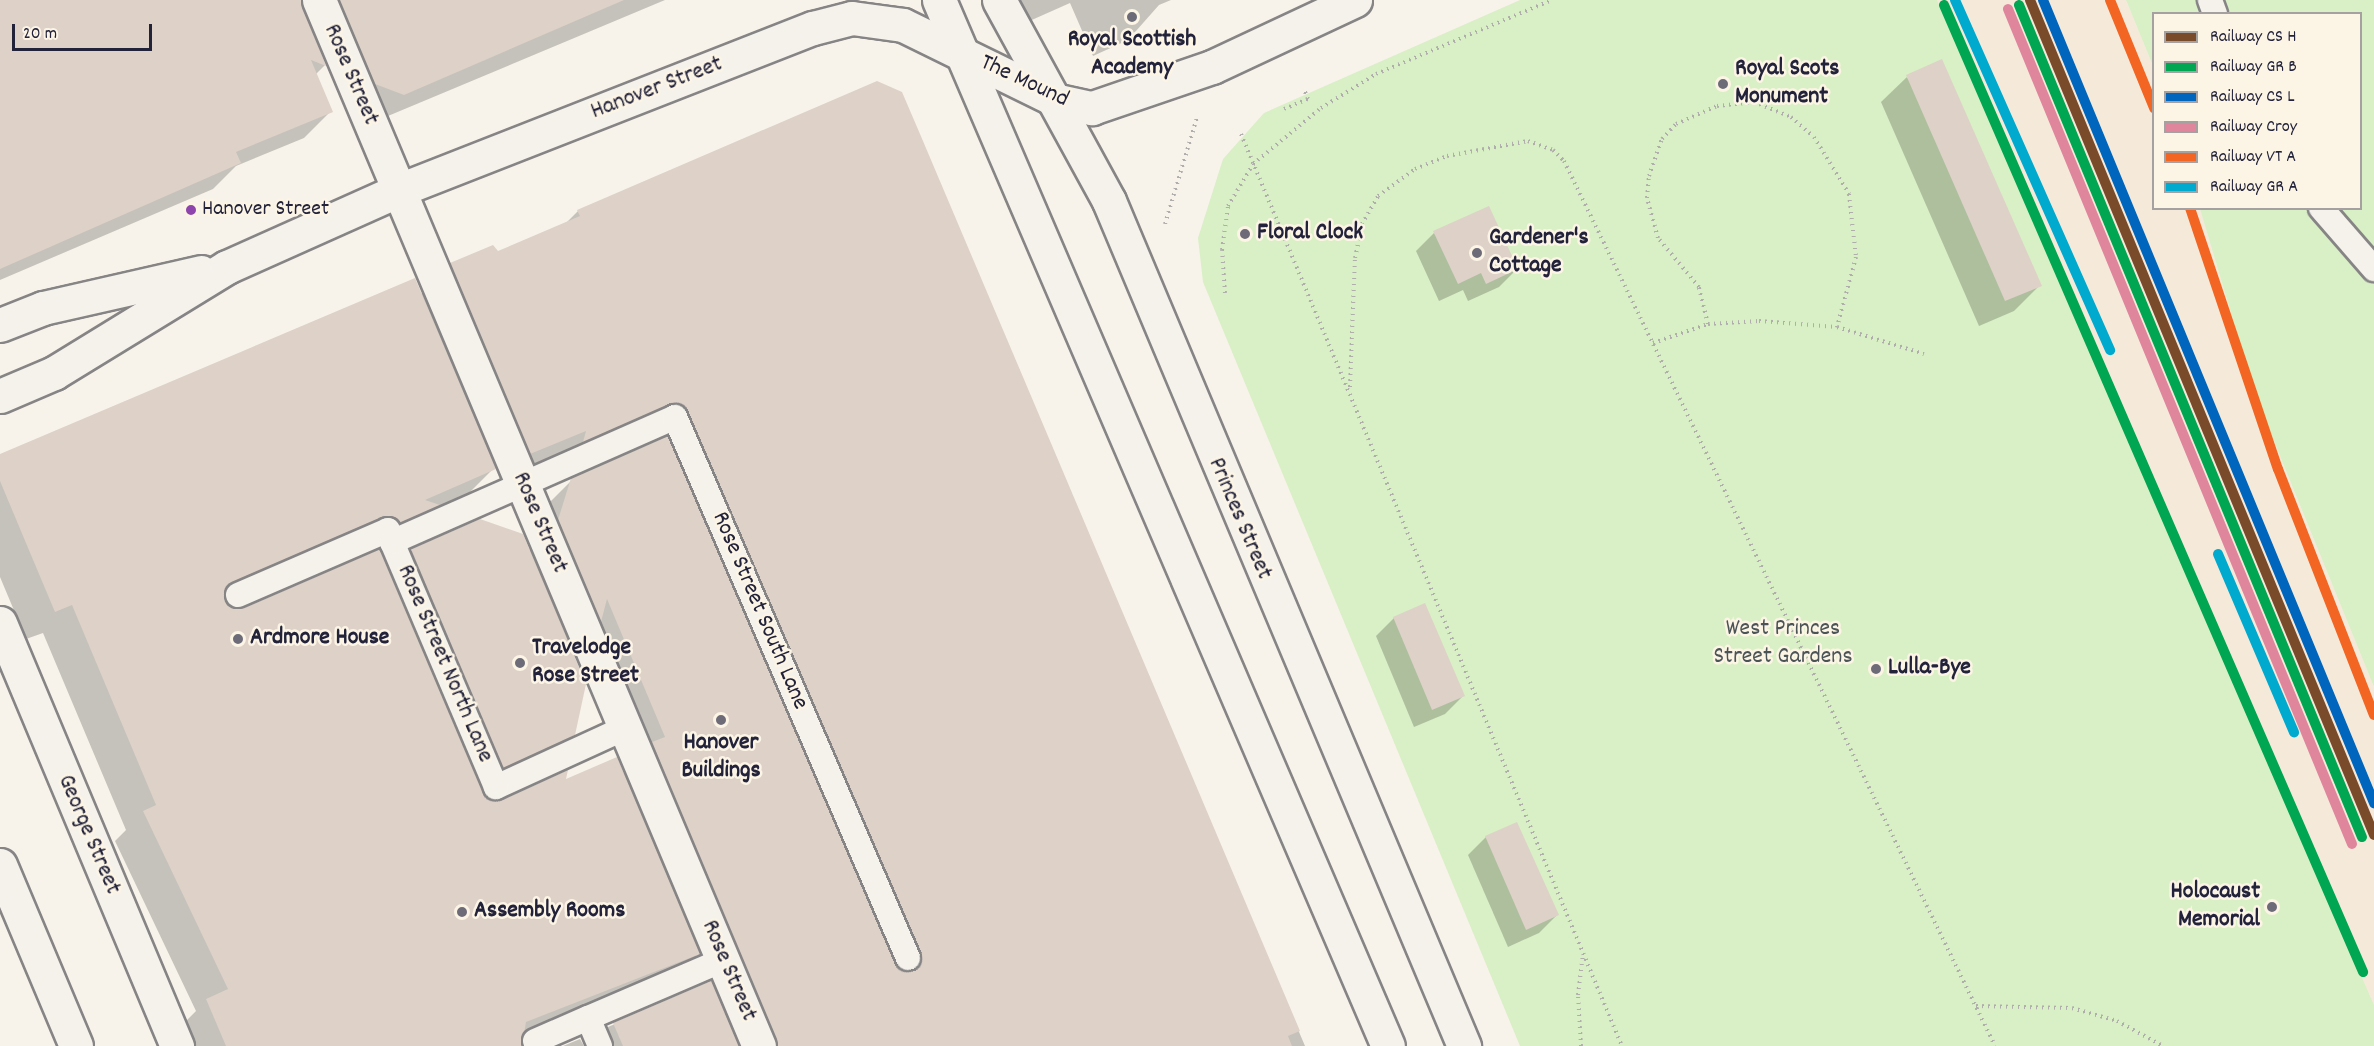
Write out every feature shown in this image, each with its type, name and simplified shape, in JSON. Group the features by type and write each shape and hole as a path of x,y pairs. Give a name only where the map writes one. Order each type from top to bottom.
{"street":[{"name":"Rose Street","path":"319,0 759,1046"},
{"path":"939,0 1388,1046"},
{"name":"Princes Street","path":"999,0 1058,101 1109,201 1143,292 1464,1046"},
{"name":"The Mound","path":"960,52 1058,101 1078,108 1111,106 1212,67 1355,0"},
{"name":"Hanover Street","path":"0,396 54,373 226,267 399,190 842,21 903,25 960,52"},
{"name":"Hanover Street","path":"0,325 43,308 226,267"},
{"name":"George Street","path":"0,623 177,1046"},
{"path":"0,865 76,1046"}],"lane":[{"path":"2323,210 2374,269"},
{"name":"Rose Street South Lane","path":"522,483 675,417 908,958"},
{"name":"Rose Street North Lane","path":"522,483 392,542 496,787 625,728"},
{"path":"238,595 388,530 392,542"},
{"path":"535,1041 723,960"},
{"path":"588,1018 600,1046"}],"path":[{"path":"1225,294 1222,250 1228,206 1253,164 1321,108 1376,74 1552,0"},
{"path":"1143,292 1212,67"},
{"path":"1284,109 1308,99 1305,92"},
{"path":"1708,324 1689,271 1658,238 1647,198 1649,176 1662,139 1676,124 1717,106 1754,102 1783,112 1814,137 1849,194 1856,257 1837,327"},
{"path":"1241,134 1350,387 1622,1046"},
{"path":"1350,387 1355,258 1362,224 1378,196 1415,169 1447,156 1511,142 1539,144 1564,161 1995,1046"},
{"path":"1653,344 1708,324 1759,321 1837,327 1923,354"},
{"path":"1581,1046 1578,995 1583,955"},
{"path":"1976,1006 2072,1008 2117,1021 2163,1046"}],"shaded area":[{"path":"1937,0 2126,0 2152,64 2152,210 2200,210 2256,397 2374,687 2374,1005"}],"green space":[{"name":"West Princes Street Gardens","path":"1520,0 1937,0 2374,1005 2374,1046 1520,1046 1203,282 1198,238 1223,159 1264,113"},
{"path":"2126,0 2374,0 2374,687 2256,397 2200,210 2362,210 2362,12 2152,12 2152,64"}],"building":[{"path":"0,0 301,0 326,66 311,60 333,112 236,152 241,163 0,269"},
{"path":"339,0 624,0 404,95 375,84"},
{"path":"1942,59 2042,286 2005,301 1906,75"},
{"path":"877,81 902,92 1300,1031 1288,1036 1292,1046 777,1046 652,742 665,737 607,599 601,622 558,520 571,478 668,436 895,964 913,971 921,952 688,411 670,404 583,442 586,431 530,454 450,263 493,245 498,251 580,216 577,210"},
{"name":"Gardener's Cottage","path":"1489,206 1518,269 1486,284 1481,273 1458,284 1433,231"},
{"path":"415,278 496,469 425,500 440,505 400,523 382,517 232,582 225,600 244,608 380,549 487,798 502,800 568,770 566,779 617,757 700,954 526,1022 522,1046 226,1046 206,999 228,989 143,811 156,805 72,605 55,612 0,481 0,454"},
{"path":"480,519 523,534 586,684 575,735 503,768 411,549"},
{"path":"1425,603 1465,696 1432,710 1393,617"},
{"path":"1517,822 1559,915 1526,930 1485,836"},
{"path":"711,981 739,1046 623,1046 613,1023"}],"transit line":[{"path":"1955,0 2110,350"},
{"path":"2030,0 2374,835"},
{"path":"2043,0 2374,803"},
{"path":"2110,0 2152,103"},
{"path":"1944,5 2363,972"},
{"path":"2019,5 2362,837"},
{"path":"2191,210 2278,469 2374,715"},
{"path":"2218,554 2294,732"}],"rail line":[{"name":"Croy","path":"2008,9 2352,844"}],"place":[{"name":"Royal Scottish Academy","path":"1132,17"},
{"name":"Royal Scots Monument","path":"1723,84"},
{"name":"Hanover Street","path":"191,210"},
{"name":"Floral Clock","path":"1245,234"},
{"name":"Gardener's Cottage","path":"1477,253"},
{"name":"Ardmore House","path":"238,639"},
{"name":"Travelodge Rose Street","path":"520,663"},
{"name":"Lulla-Bye","path":"1876,669"},
{"name":"Hanover Buildings","path":"721,720"},
{"name":"Holocaust Memorial","path":"2272,907"},
{"name":"Assembly Rooms","path":"462,912"}]}
